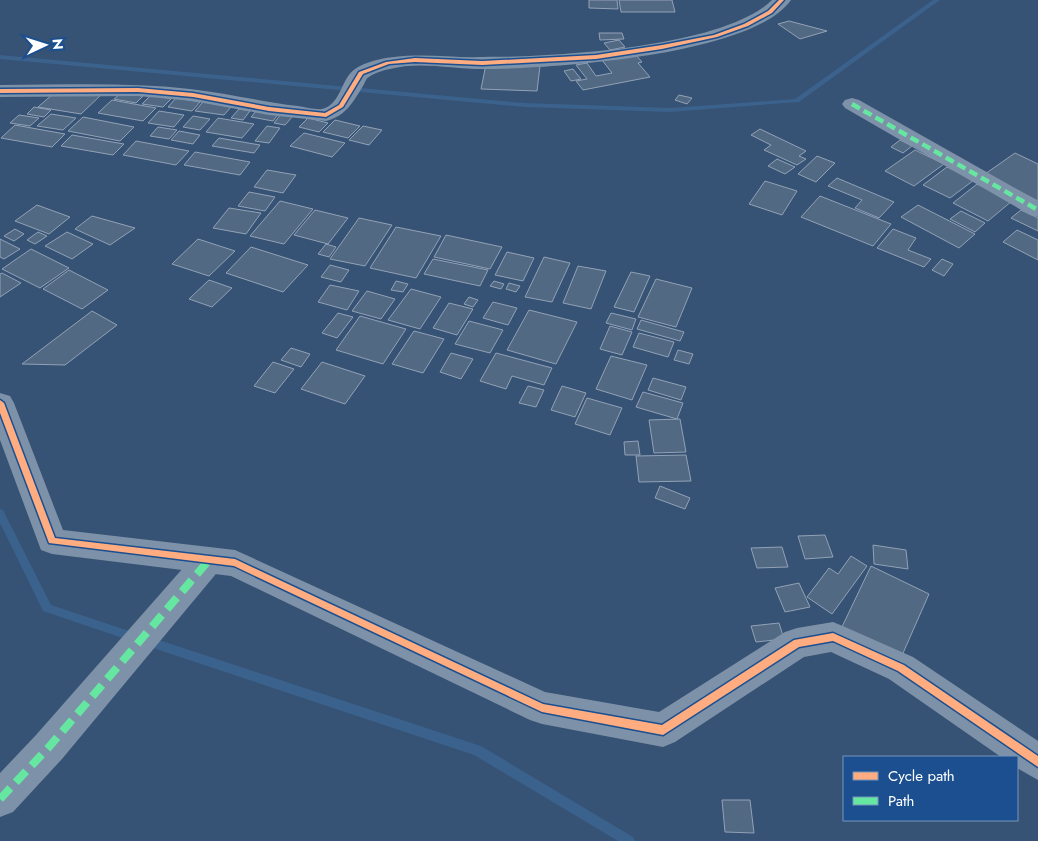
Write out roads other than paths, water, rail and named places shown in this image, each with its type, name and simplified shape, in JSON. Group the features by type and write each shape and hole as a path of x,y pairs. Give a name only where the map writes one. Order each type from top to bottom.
{"street":[{"path":"0,91 138,90 193,95 269,109 326,115 341,106 361,73 388,63 415,60 482,63 596,57 662,47 715,36 746,25 770,12 782,0"},
{"path":"852,104 1038,210"},
{"path":"0,403 52,541 235,563 542,708 663,730 797,644 833,638 901,668 1038,762"},
{"path":"0,799 49,747 209,560"}],"waterway":[{"path":"0,57 525,105 670,110 797,101 937,0"},
{"path":"0,513 47,608 134,637"},
{"path":"147,641 477,750 629,841"}]}
